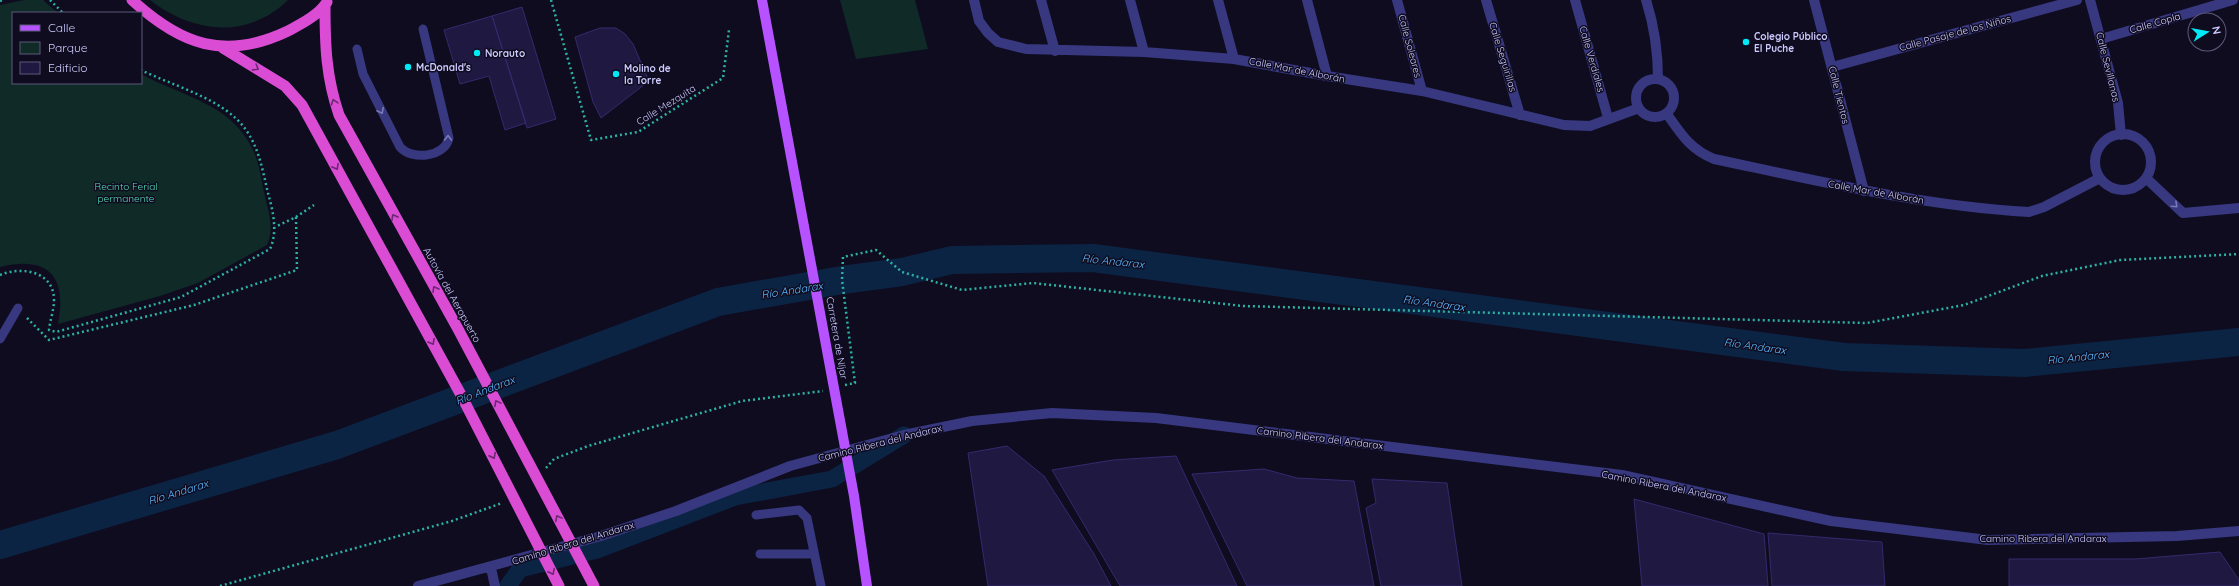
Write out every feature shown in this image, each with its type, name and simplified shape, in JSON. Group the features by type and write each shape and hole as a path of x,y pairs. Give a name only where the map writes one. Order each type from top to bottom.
{"highway":[{"path":"132,0 153,19 175,33 192,40 223,48 285,86 302,105 460,393 559,586"},
{"path":"223,48 255,43 280,34 302,24 327,3"},
{"name":"Autovía del Aeropuerto","path":"327,3 325,49 330,88 339,115 413,251 458,329 592,582"}],"main road":[{"name":"Carretera de Níjar","path":"762,0 854,496 867,586"}],"street":[{"name":"Calle Mar de Alborán","path":"974,0 979,21 998,42 1026,49 1055,51 1144,52 1234,58 1327,76 1422,91 1564,125 1590,126 1608,118 1639,108"},
{"path":"1041,0 1055,51"},
{"path":"1130,0 1144,52"},
{"path":"1218,0 1234,58"},
{"path":"1307,0 1327,76"},
{"name":"Calle Soleares","path":"1397,0 1422,91"},
{"name":"Calle Seguirillas","path":"1486,0 1520,115"},
{"name":"Calle Verdiales","path":"1575,0 1608,118"},
{"path":"1646,0 1658,64 1658,78"},
{"name":"Calle Tientos","path":"1814,0 1864,191"},
{"name":"Calle Pasaje de los Niños","path":"1832,67 2077,0"},
{"name":"Calle Sevillanas","path":"2090,0 2118,103 2121,135"},
{"name":"Calle Copla","path":"2101,39 2233,0"},
{"path":"1658,78 1667,82 1674,92 1674,105 1667,114 1652,117 1639,108 1636,94 1640,86 1647,80 1658,78"},
{"name":"Calle Mar de Alborán","path":"1667,114 1685,139 1698,152 1714,159 1864,191 1923,201 2030,212 2044,207 2100,178"},
{"path":"2121,135 2136,137 2144,144 2149,152 2151,161 2146,178 2134,187 2118,190 2109,186 2100,178 2095,165 2096,155 2101,145 2108,139 2121,135"},
{"path":"2146,178 2183,213 2239,208"},
{"name":"Camino Ribera del Andarax","path":"418,586 491,568 601,536 676,511 790,466 904,434 972,421 1052,413 1156,418 1622,475 1831,521 1988,540 2177,536 2239,532"},
{"path":"491,568 495,586"}],"lane":[{"path":"357,49 363,74 400,147 405,153 413,156 421,156 444,149 447,146 449,138 423,29"},
{"path":"0,339 18,308"},
{"path":"756,515 799,510 804,513 807,518 821,586"},
{"path":"760,554 814,554"}],"path":[{"path":"50,0 62,12"},
{"name":"Calle Mezquita","path":"551,0 591,140 638,132 724,78 729,30"},
{"path":"0,275 13,271 24,270 46,278 51,287 54,298 49,330 56,332 181,297 270,249 274,240 274,227 260,161 254,143 238,119 205,98 142,70"},
{"path":"274,227 296,217 314,205"},
{"path":"18,308 48,340 194,305 298,270 296,217"},
{"path":"842,386 855,382 842,280 843,257 876,250 902,272 962,290 1033,283 1243,306 1867,323 1964,305 2042,276 2120,260 2239,254"},
{"path":"544,470 554,459 588,446 742,401 815,393 828,390"},
{"path":"220,586 452,521 493,508 505,501"}],"green space":[{"name":"Recinto Ferial permanente","path":"24,0 43,0 57,12 12,12 12,84 142,84 142,75 203,102 231,121 243,133 252,148 260,170 271,226 267,245 198,283 160,296 58,324 60,294 57,282 51,273 42,267 31,264 17,264 0,267 0,5"},
{"path":"150,0 288,0 272,13 255,22 237,26 219,27 201,25 184,20 166,11"},
{"path":"840,0 915,0 928,49 856,59"}],"building":[{"path":"522,7 556,119 527,128 492,16"},
{"name":"Norauto","path":"492,16 526,123 505,130 489,76 460,84 444,30"},
{"name":"Molino de la Torre","path":"600,28 616,28 625,34 633,44 649,81 601,118 593,102 575,37"},
{"path":"1007,446 1044,476 1094,554 1111,586 988,586 968,453"},
{"path":"1176,456 1237,586 1120,586 1052,470 1113,460"},
{"path":"1264,469 1297,478 1354,481 1374,586 1247,586 1192,474"},
{"path":"1372,479 1447,483 1462,586 1381,586 1366,508 1376,503"},
{"path":"1634,499 1764,534 1768,586 1642,586"},
{"path":"1768,533 1882,542 1885,586 1772,586"},
{"path":"2220,552 2239,580 2239,586 2009,586 2009,559 2135,559"}],"waterway":[{"name":"Río Andarax","path":"0,545 337,445 718,302 842,280 902,272 952,260 1093,258 1844,357 2024,363 2239,342"},
{"path":"508,586 520,569 597,550 735,497 832,479 904,435"}],"place":[{"name":"Colegio Público El Puche","path":"1746,42"},
{"name":"Norauto","path":"477,53"},
{"name":"McDonald's","path":"408,67"},
{"name":"Molino de la Torre","path":"616,74"}]}
